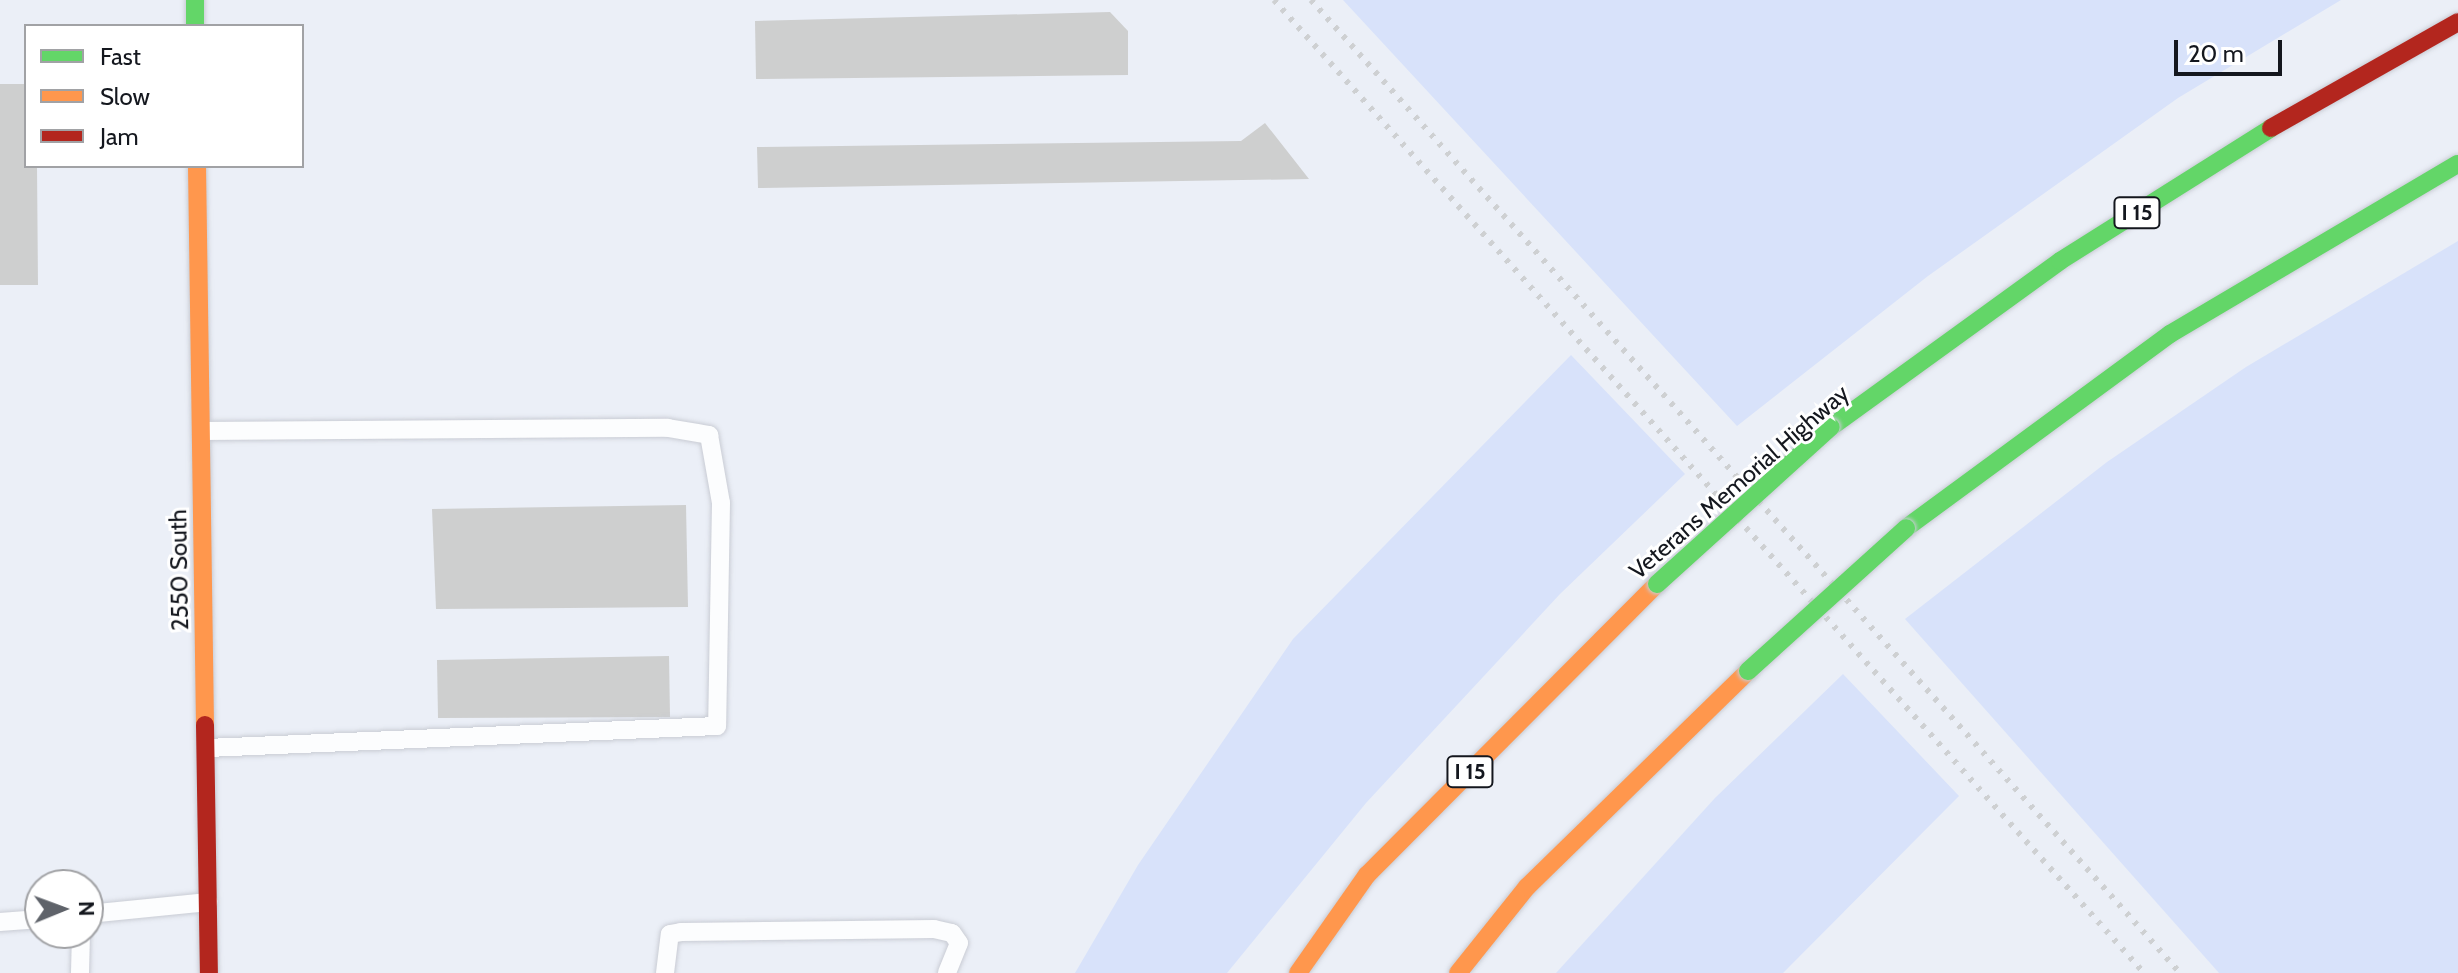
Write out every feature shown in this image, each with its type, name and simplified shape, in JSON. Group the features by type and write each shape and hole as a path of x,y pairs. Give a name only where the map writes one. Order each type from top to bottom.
{"main road":[{"path":"195,0 195,24"},
{"name":"Veterans Memorial Highway","path":"1298,973 1367,875 1657,584 1831,427 2060,261 2313,101 2458,22"},
{"path":"1458,973 1527,887 1748,671 1906,528 2170,334 2458,164"},
{"name":"2550 South","path":"197,168 209,973"}],"lane":[{"path":"201,431 681,430 709,435 721,517 717,726 206,748"},
{"path":"104,912 208,902"},
{"path":"0,922 24,920"},
{"path":"665,973 670,934 681,932 934,929 952,933 959,943 947,973"},
{"path":"80,973 81,949"}],"shaded area":[{"path":"1343,0 2341,0 2178,98 1928,276 1737,426"},
{"path":"2458,241 2458,973 2219,973 1905,619 2107,462 2246,367"},
{"path":"1571,355 1685,474 1560,594 1366,803 1227,973 1075,973 1138,865 1293,639"},
{"path":"1843,674 1959,796 1783,973 1556,973 1715,798"}],"building":[{"path":"1110,12 1128,31 1128,75 756,79 755,21"},
{"path":"0,84 24,84 24,168 37,168 38,285 0,285"},
{"path":"1265,123 1309,179 758,188 757,147 1241,141"},
{"path":"686,505 688,607 436,609 432,509"},
{"path":"669,656 670,717 438,718 437,660"}],"railway":[{"path":"1274,0 2144,973"},
{"path":"1311,0 2180,973"}],"traffic: fast":[{"path":"195,0 195,24"},
{"path":"1831,427 2060,261 2271,128"},
{"path":"1906,528 2170,334 2458,164"},
{"path":"1657,584 1831,427"},
{"path":"1748,671 1906,528"}],"traffic: slow":[{"path":"197,168 205,725"},
{"path":"1298,973 1367,875 1657,584"},
{"path":"1458,973 1527,887 1748,671"}],"traffic: jam":[{"path":"2271,128 2458,22"},
{"path":"205,725 209,973"}]}
